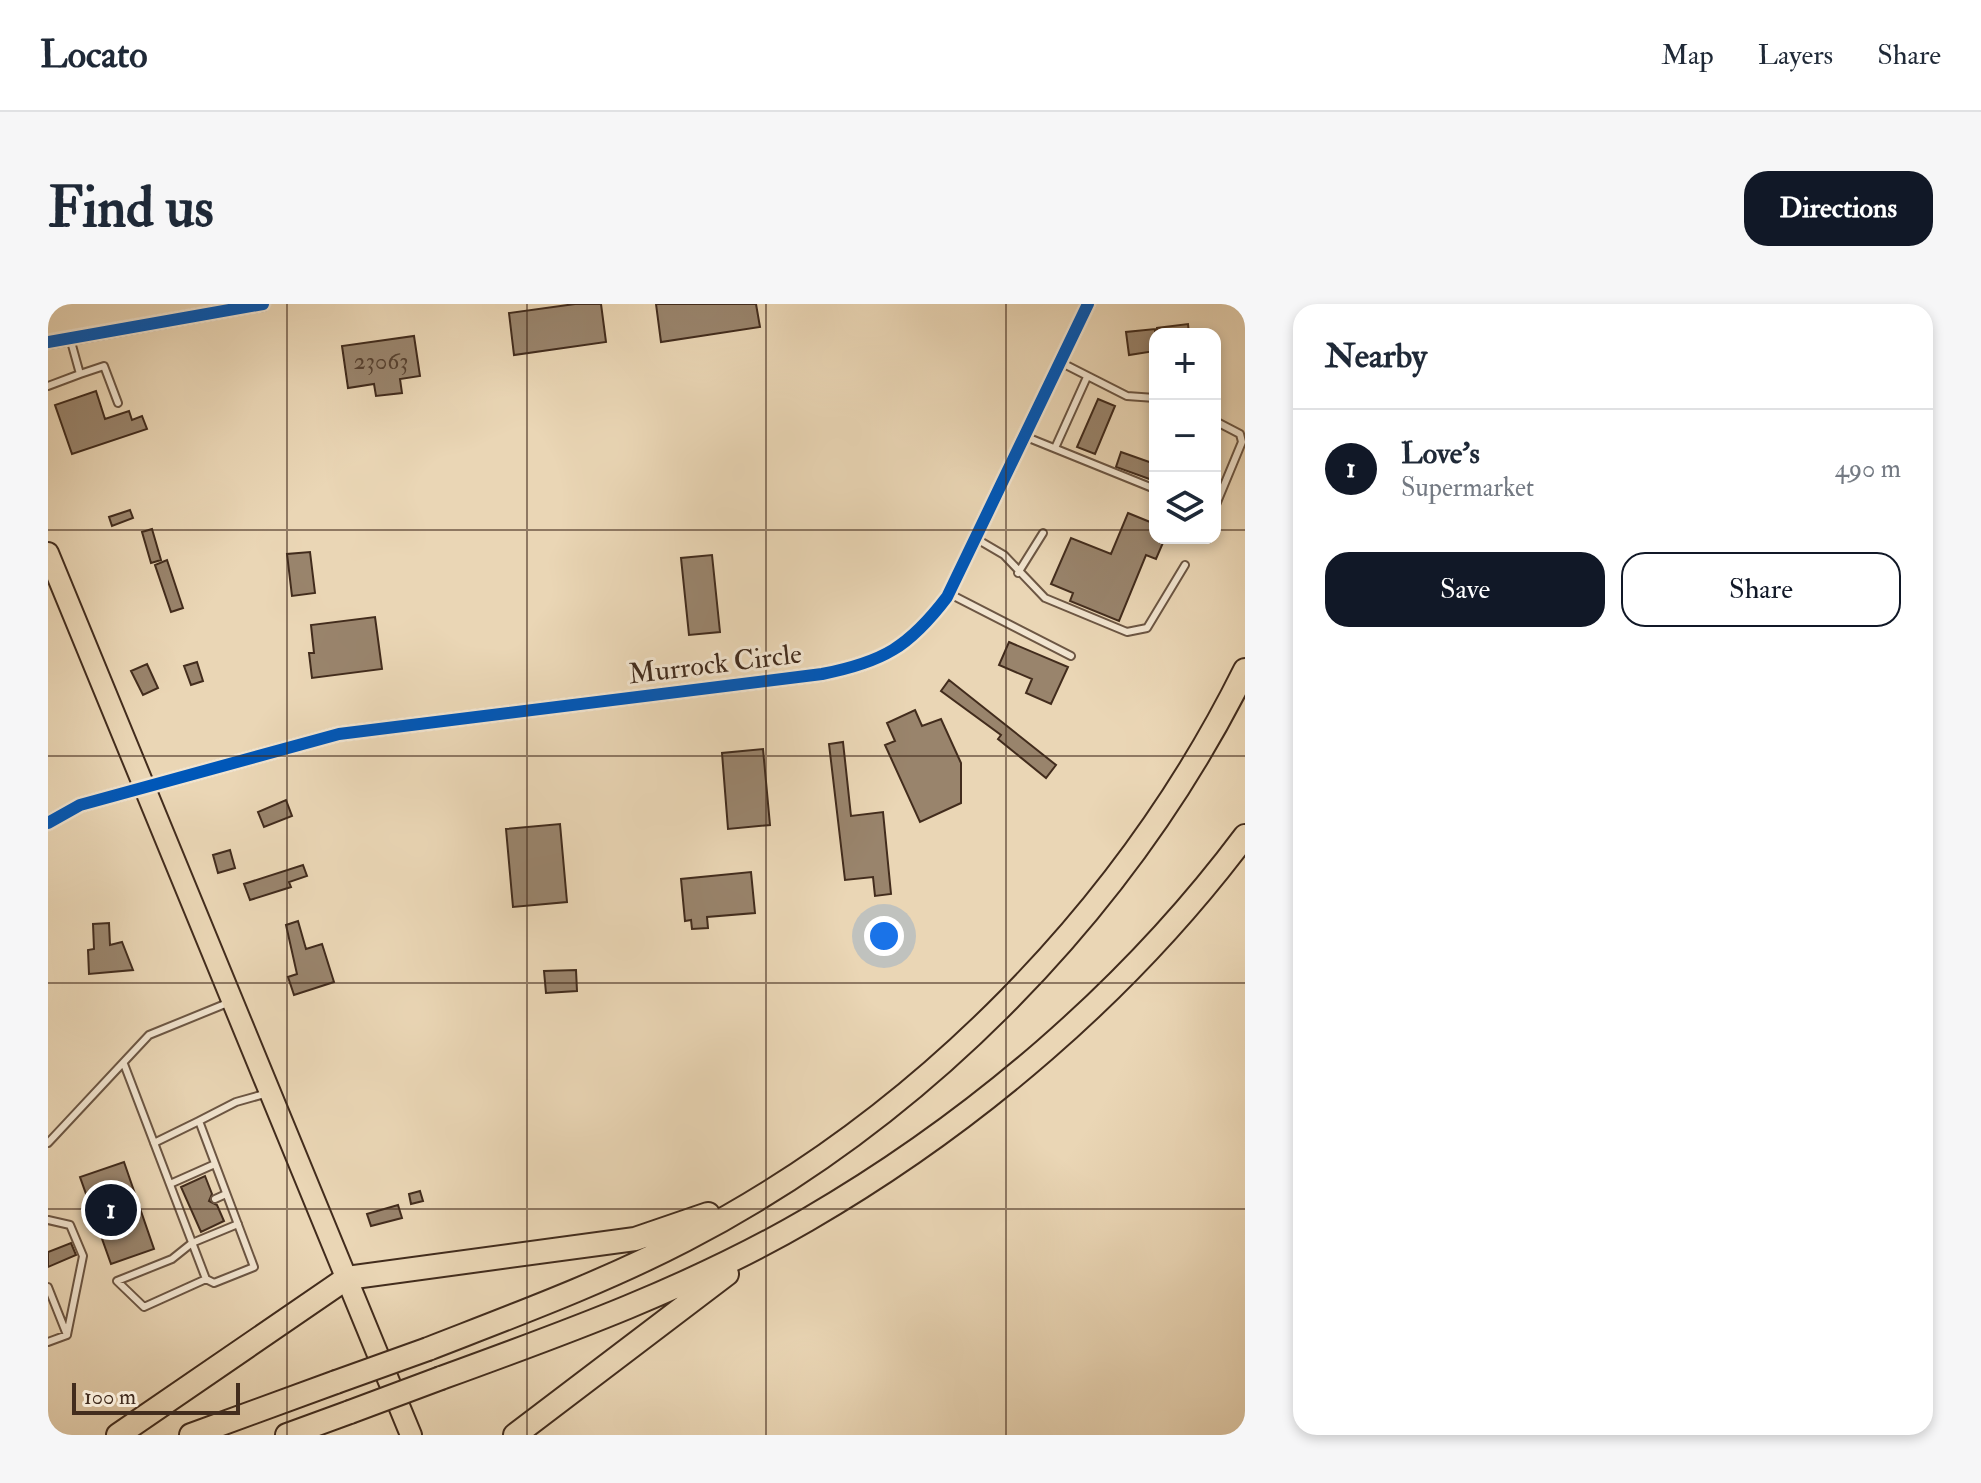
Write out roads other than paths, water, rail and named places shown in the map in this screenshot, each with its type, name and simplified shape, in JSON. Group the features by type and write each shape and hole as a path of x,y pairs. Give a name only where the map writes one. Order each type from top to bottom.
{"highway":[{"path":"191,1435 428,1349 602,1281 686,1240 802,1169 863,1126 965,1041 1091,909 1188,771 1245,670"},
{"path":"287,1435 617,1312 702,1274 805,1221 948,1127 1046,1047 1141,957 1245,836"},
{"path":"118,1435 347,1278 635,1239 715,1211 802,1169"},
{"path":"515,1435 682,1306 773,1248 805,1221"}],"main road":[{"path":"48,553 411,1435"}],"street":[{"path":"48,342 263,304"},
{"name":"Murrock Circle","path":"48,823 80,805 339,734 864,666 907,642 924,626 948,593 1088,304"}],"lane":[{"path":"70,338 80,374"},
{"path":"1060,362 1127,396 1149,398"},
{"path":"48,386 104,366 118,403"},
{"path":"1055,448 1087,377"},
{"path":"1221,424 1240,434 1242,442 1221,493"},
{"path":"1024,436 1149,487"},
{"path":"1018,573 1043,533"},
{"path":"975,538 1004,555 1045,598 1127,632 1147,628 1185,565"},
{"path":"948,593 1071,656"},
{"path":"48,1143 149,1035 234,1000"},
{"path":"124,1064 206,1279 214,1283 254,1267 199,1121"},
{"path":"154,1143 236,1102 271,1092"},
{"path":"170,1184 215,1164"},
{"path":"215,1199 226,1194"},
{"path":"182,1215 191,1210"},
{"path":"48,1220 70,1225 83,1256 67,1335"},
{"path":"206,1279 144,1307 117,1281 172,1259 192,1243 238,1224"},
{"path":"48,1287 67,1335"},
{"path":"48,1314 60,1316"},
{"path":"48,1342 67,1335"}],"place":[{"name":"Love's","path":"111,1210"}]}
